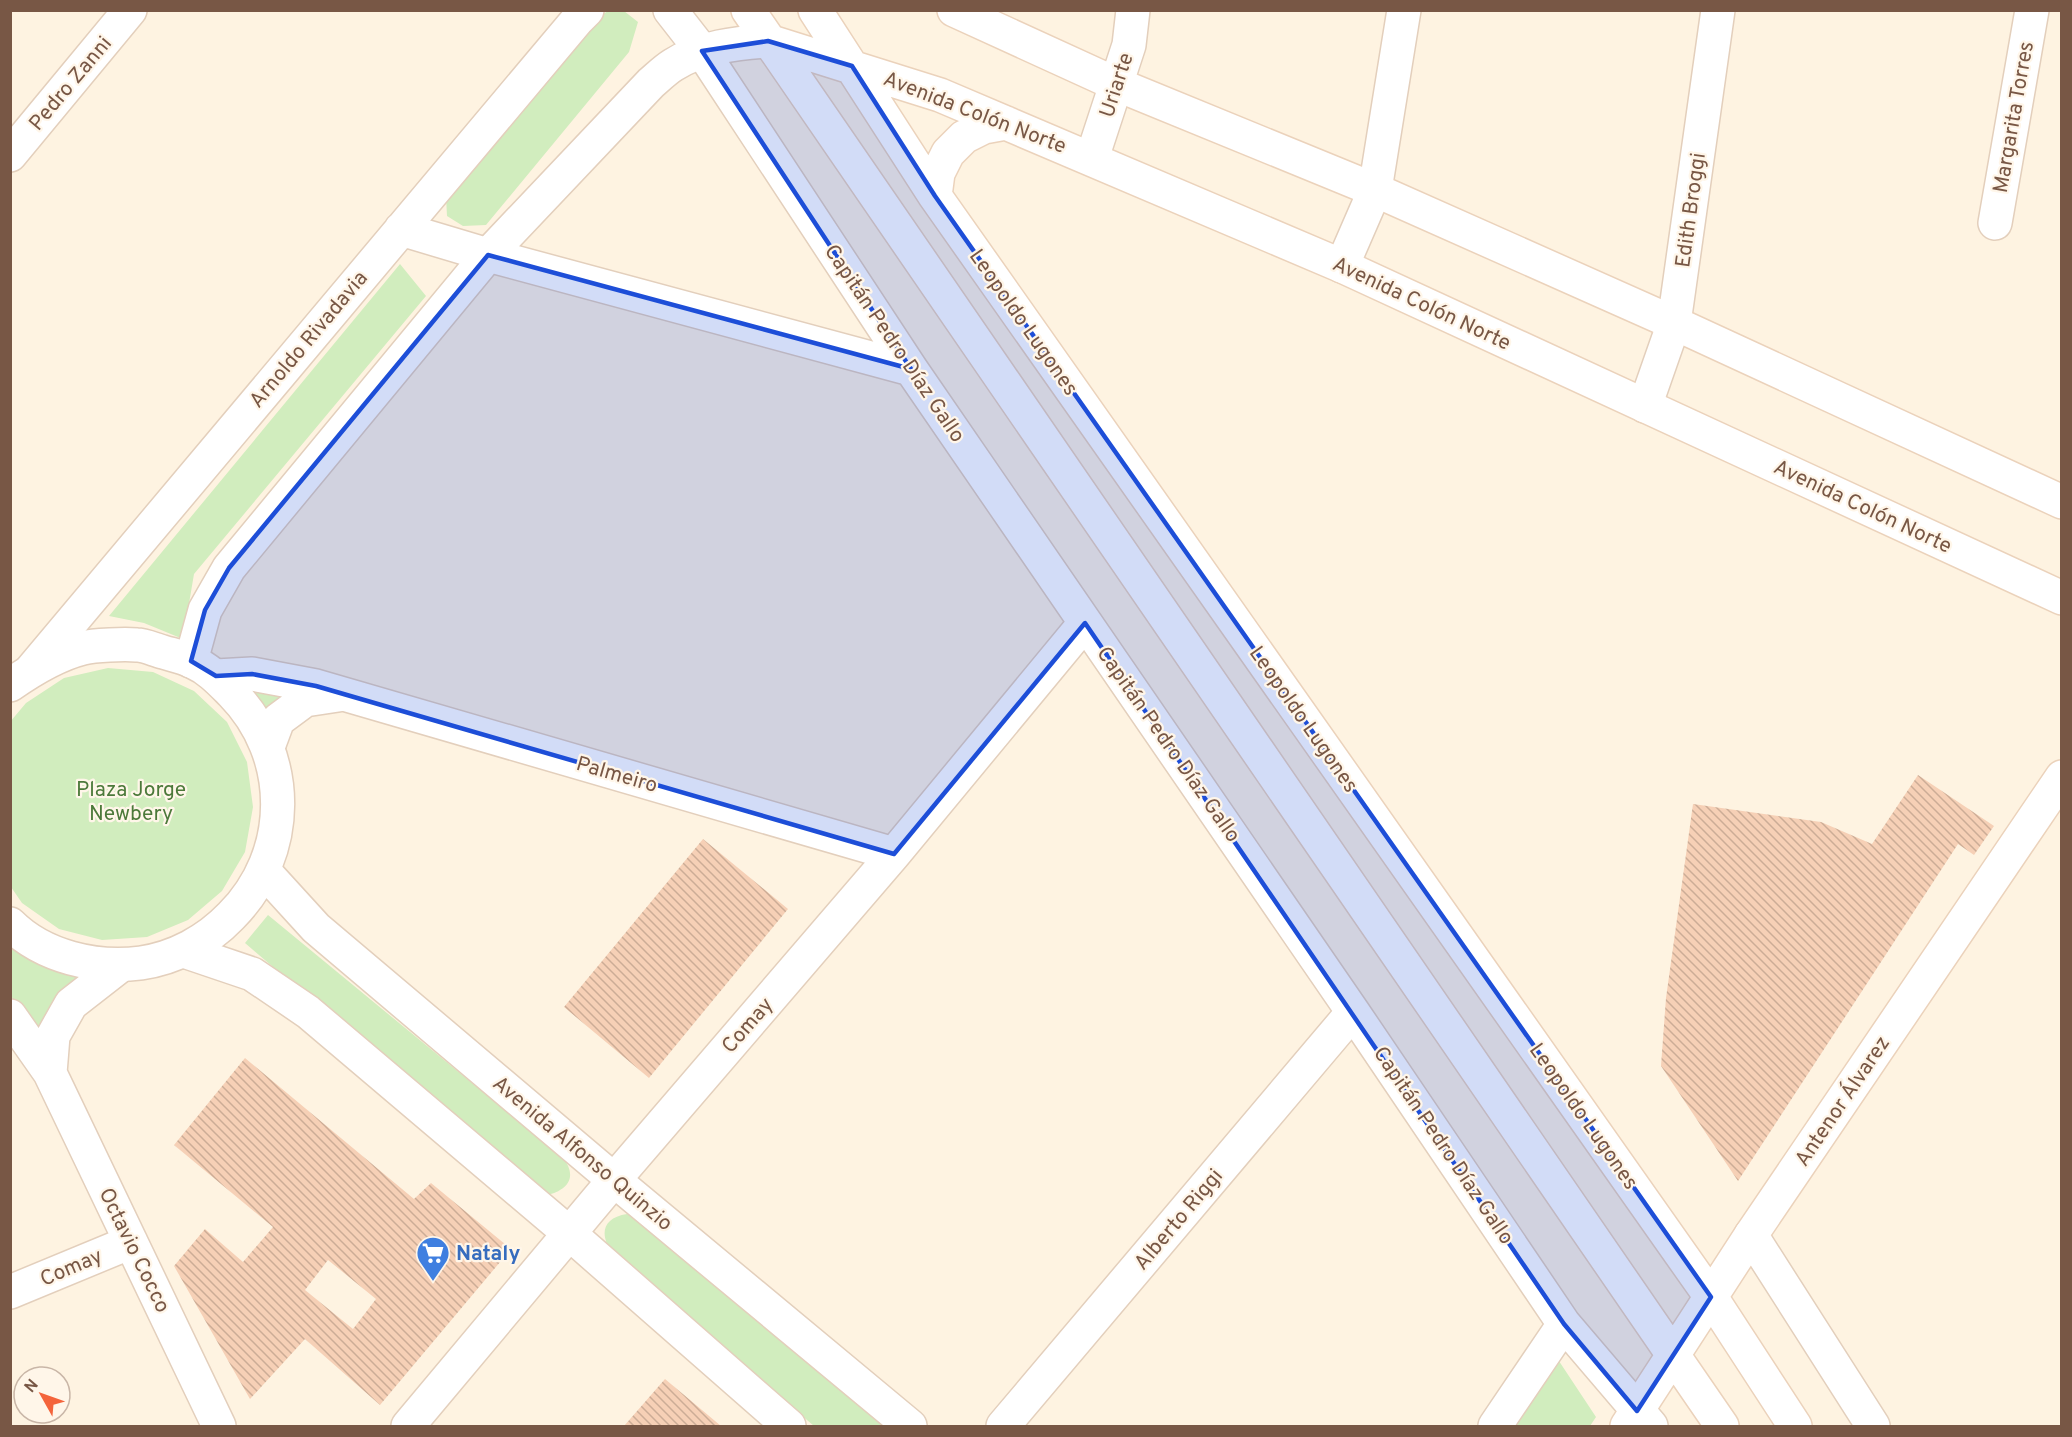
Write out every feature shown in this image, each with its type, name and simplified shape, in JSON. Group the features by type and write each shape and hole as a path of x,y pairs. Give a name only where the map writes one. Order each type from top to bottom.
{"street":[{"name":"Pedro Zanni","path":"10,155 130,10"},
{"name":"Arnoldo Rivadavia","path":"21,677 586,10"},
{"path":"670,10 702,51"},
{"path":"748,10 1722,1426"},
{"name":"Leopoldo Lugones","path":"815,10 935,196 1711,1297 1795,1426"},
{"path":"954,10 1116,84 1375,190 1674,323 2061,502"},
{"name":"Uriarte","path":"1092,158 1130,45 1133,10"},
{"path":"1342,266 1375,190 1404,10"},
{"name":"Edith Broggi","path":"1645,406 1674,323 1718,10"},
{"name":"Margarita Torres","path":"1995,224 2032,10"},
{"path":"204,669 205,610 229,568 488,255 651,82 673,64 702,51 735,43 768,41"},
{"name":"Avenida Colón Norte","path":"768,41 940,95 1092,158 1342,266 2061,598"},
{"name":"Capitán Pedro Díaz Gallo","path":"702,51 911,369 1353,1012 1564,1324 1638,1421"},
{"path":"935,196 938,173 948,153 964,137 984,127 1006,123"},
{"path":"401,229 488,255 911,369"},
{"name":"Comay","path":"408,1426 614,1180 894,854 1085,623"},
{"path":"10,924 46,949 83,962 121,965 153,961 184,951 217,931 244,904 264,871 277,831 278,788 268,747 247,708 204,669 138,645 127,645 83,648 21,677"},
{"name":"Palmeiro","path":"204,669 252,674 316,686 894,854"},
{"name":"Palmeiro","path":"268,747 278,720 305,700 340,694"},
{"name":"Antenor Álvarez","path":"1638,1421 1673,1355 1751,1235 2061,777"},
{"name":"Avenida Alfonso Quinzio","path":"264,871 316,928 910,1426"},
{"path":"184,951 252,974 308,1012 570,1234 789,1426"},
{"path":"50,1073 53,1036 71,1004 121,965"},
{"name":"Alberto Riggi","path":"1004,1426 1353,1012"},
{"name":"Octavio Cocco","path":"10,1016 50,1073 219,1426"},
{"path":"1751,1235 1873,1426"},
{"name":"Comay","path":"10,1292 131,1242"},
{"path":"1495,1426 1564,1324"}],"highlighted area":[{"path":"768,41 852,66 935,196 1711,1297 1637,1411 1564,1324 1085,623 894,854 316,686 252,674 216,676 191,661 205,610 229,568 488,255 911,369 702,51"}],"green space":[{"path":"608,11 624,11 638,22 629,52 486,225 463,226 447,216 446,196 584,26"},
{"path":"400,264 426,296 194,574 183,639 144,623 109,616"},
{"name":"Plaza Jorge Newbery","path":"108,668 153,672 194,691 227,722 247,762 253,807 245,852 222,891 188,920 147,937 102,940 59,929 22,903 11,887 10,722 26,703 64,678"},
{"path":"230,682 310,694 266,731"},
{"path":"268,915 563,1158 570,1171 565,1187 550,1194 533,1189 245,943"},
{"path":"10,942 94,974 46,1047 11,996"},
{"path":"627,1214 638,1219 883,1426 814,1426 614,1255 606,1241 605,1229 612,1219"},
{"path":"1553,1352 1596,1417 1590,1426 1504,1426"}],"building":[{"path":"1918,775 1994,826 1974,855 1958,844 1738,1181 1661,1066 1666,998 1693,804 1821,822 1872,844"},
{"path":"703,839 788,909 649,1078 564,1007"},
{"path":"245,1058 414,1199 431,1183 511,1249 380,1405 305,1339 250,1399 174,1266 205,1229 243,1262 273,1227 174,1145","holes":["328,1260 376,1299 353,1329 305,1290"]},
{"path":"665,1379 721,1426 624,1426"}],"place":[{"name":"Nataly","path":"433,1282"}]}
